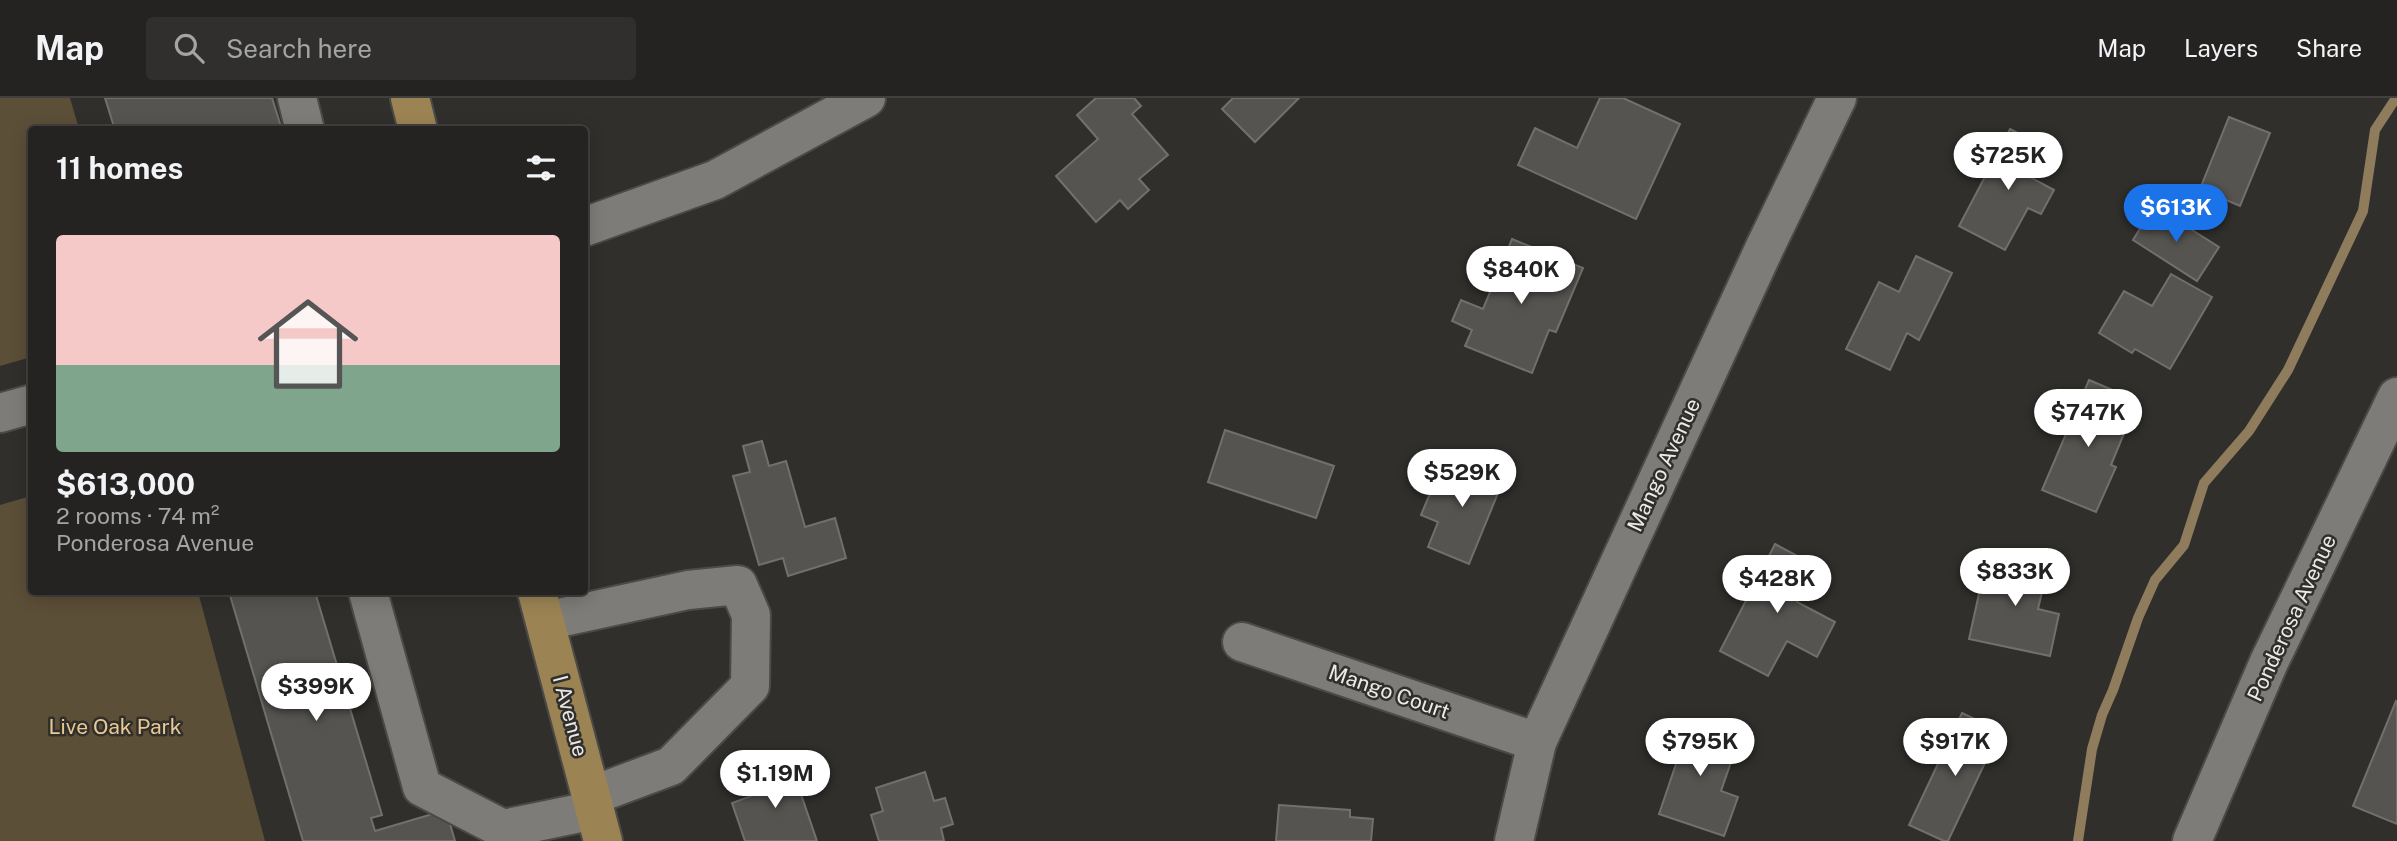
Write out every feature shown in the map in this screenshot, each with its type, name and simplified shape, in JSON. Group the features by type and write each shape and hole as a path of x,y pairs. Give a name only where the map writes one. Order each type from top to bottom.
{"main road":[{"path":"410,98 417,126"},
{"name":"I Avenue","path":"541,606 596,816"}],"street":[{"path":"297,98 304,126"},
{"path":"588,226 715,180 866,98"},
{"name":"Mango Avenue","path":"1514,841 1537,742 1759,260 1837,98"},
{"name":"Ponderosa Avenue","path":"2192,841 2269,662 2388,439 2397,397"},
{"path":"0,413 28,405"},
{"path":"369,595 422,787 503,830 596,816 671,766 750,686 751,615 737,585 541,606"},
{"name":"Mango Court","path":"1242,642 1537,742"}],"green space":[{"path":"0,98 70,98 78,126 28,126 28,358 0,366"},
{"name":"Live Oak Park","path":"28,497 28,595 199,595 265,841 0,841 0,505"}],"building":[{"path":"105,98 272,98 281,126 114,126"},
{"path":"1096,98 1134,98 1141,106 1132,114 1168,155 1139,179 1149,190 1128,209 1120,200 1096,222 1056,176 1098,139 1077,115"},
{"path":"1233,98 1299,98 1255,142 1222,109"},
{"path":"1600,98 1623,98 1680,124 1636,219 1518,165 1535,128 1577,148"},
{"path":"2229,117 2270,133 2240,206 2200,189"},
{"path":"2010,129 2045,147 2030,177 2054,190 2041,214 2028,208 2005,250 1959,226"},
{"path":"2154,206 2219,247 2197,281 2133,240"},
{"path":"1512,239 1583,268 1556,332 1549,330 1532,373 1465,346 1472,330 1452,321 1461,300 1483,309"},
{"path":"1916,256 1952,273 1919,340 1907,333 1890,370 1846,349 1879,282 1899,292"},
{"path":"2171,274 2212,297 2170,369 2135,349 2132,353 2099,333 2124,291 2152,306"},
{"path":"2089,380 2127,396 2114,427 2125,431 2111,465 2116,467 2096,512 2042,490"},
{"path":"1225,430 1334,466 1316,518 1208,482"},
{"path":"762,441 769,466 786,461 805,527 835,518 846,558 788,576 783,558 759,565 733,476 750,472 743,446"},
{"path":"1459,457 1505,476 1469,564 1428,547 1438,522 1421,515 1433,486 1445,491"},
{"path":"1775,544 1816,566 1797,602 1835,622 1817,657 1787,641 1768,676 1720,651"},
{"path":"2003,553 2049,562 2038,609 2059,614 2050,656 1969,639 1982,580 1997,583"},
{"path":"230,595 316,595 382,815 371,818 375,831 446,810 455,841 303,841"},
{"path":"2397,702 2397,824 2353,806"},
{"path":"1962,713 2000,731 1948,841 1944,841 1909,825"},
{"path":"1678,719 1739,739 1721,791 1738,797 1724,836 1659,814 1677,761 1665,757"},
{"path":"791,765 817,841 745,841 732,803 754,795 749,780"},
{"path":"925,772 934,801 945,798 953,824 941,828 944,841 879,841 871,815 883,811 876,788"},
{"path":"1279,805 1350,810 1350,817 1373,819 1371,841 1276,841"}],"waterway":[{"path":"2078,841 2092,749 2138,618 2155,580 2184,545 2204,483 2249,431 2288,370 2363,211 2375,130 2396,98"}]}
